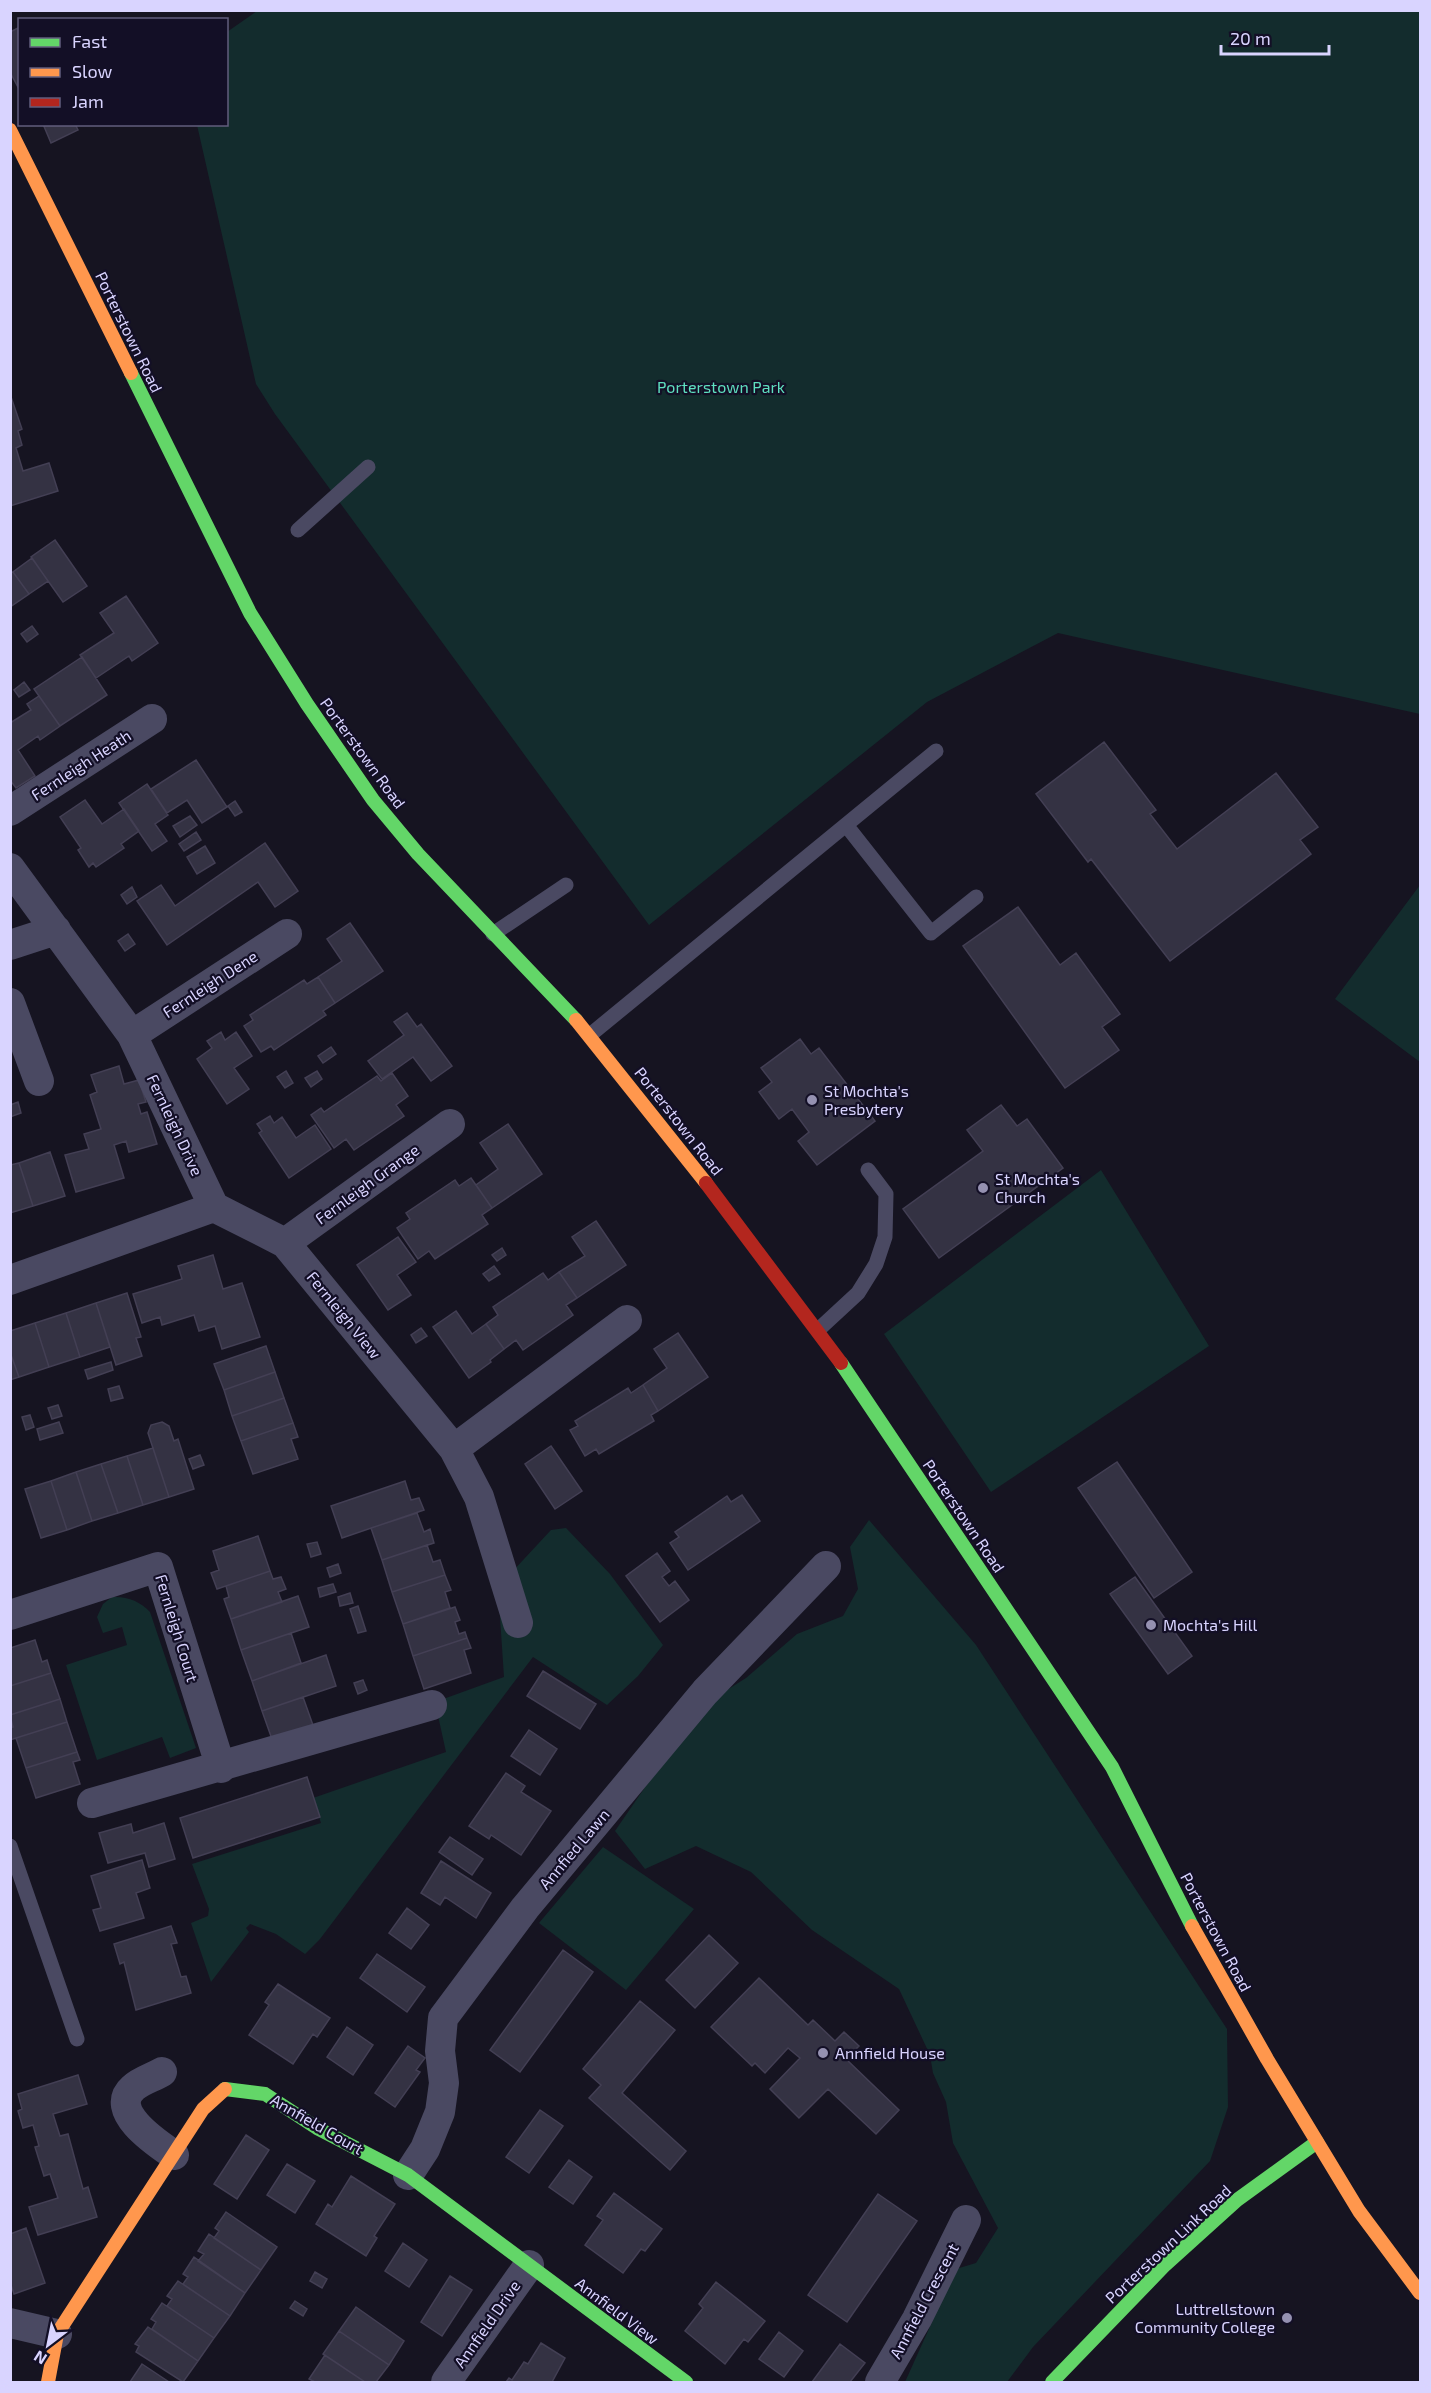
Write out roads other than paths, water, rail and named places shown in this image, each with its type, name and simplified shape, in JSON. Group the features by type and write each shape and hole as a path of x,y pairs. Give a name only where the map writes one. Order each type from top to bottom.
{"street":[{"name":"Porterstown Road","path":"10,130 250,613 307,704 373,800 418,854 590,1035 656,1117 823,1336 1112,1767 1186,1915 1317,2142 1359,2211 1420,2293"},
{"name":"Fernleigh Heath","path":"10,811 152,718"},
{"name":"Fernleigh Drive","path":"10,868 132,1035 214,1207"},
{"path":"10,945 56,930"},
{"name":"Fernleigh Dene","path":"132,1035 287,933"},
{"path":"10,1003 39,1081"},
{"name":"Fernleigh Grange","path":"285,1243 450,1124"},
{"path":"10,1280 214,1207"},
{"name":"Fernleigh View","path":"214,1207 285,1243 454,1449 479,1497 518,1623"},
{"path":"454,1449 627,1320"},
{"name":"Annfied Lawn","path":"408,2175 425,2149 440,2112 444,2083 440,2051 443,2018 525,1908 705,1692 826,1566"},
{"name":"Fernleigh Court","path":"10,1615 158,1567 221,1768"},
{"path":"92,1803 221,1768 432,1705"},
{"path":"162,2072 133,2087 127,2096 129,2113 140,2131 174,2155"},
{"name":"Annfield Court","path":"48,2382 50,2361 57,2334 203,2109 225,2089 265,2094 317,2128 408,2175 529,2265"},
{"name":"Porterstown Link Road","path":"1052,2382 1165,2265 1237,2200 1317,2142"},
{"name":"Annfield Crescent","path":"880,2382 917,2319 966,2220"},
{"name":"Annfield Drive","path":"446,2382 529,2265"},
{"name":"Annfield View","path":"529,2265 686,2382"},
{"path":"10,2323 57,2334"}],"lane":[{"path":"298,530 368,467"},
{"path":"590,1035 936,751"},
{"path":"846,825 931,933 976,897"},
{"path":"493,933 566,885"},
{"path":"823,1336 858,1293 876,1264 885,1237 886,1194 868,1170"},
{"path":"10,1846 77,2039"}],"place":[{"name":"St Mochta's Presbytery","path":"812,1100"},
{"name":"St Mochta's Church","path":"983,1188"},
{"name":"Mochta's Hill","path":"1151,1625"},
{"name":"Annfield House","path":"823,2053"},
{"name":"Luttrellstown Community College","path":"1287,2318"}],"park label":[{"name":"Porterstown Park","path":"721,387"}]}
